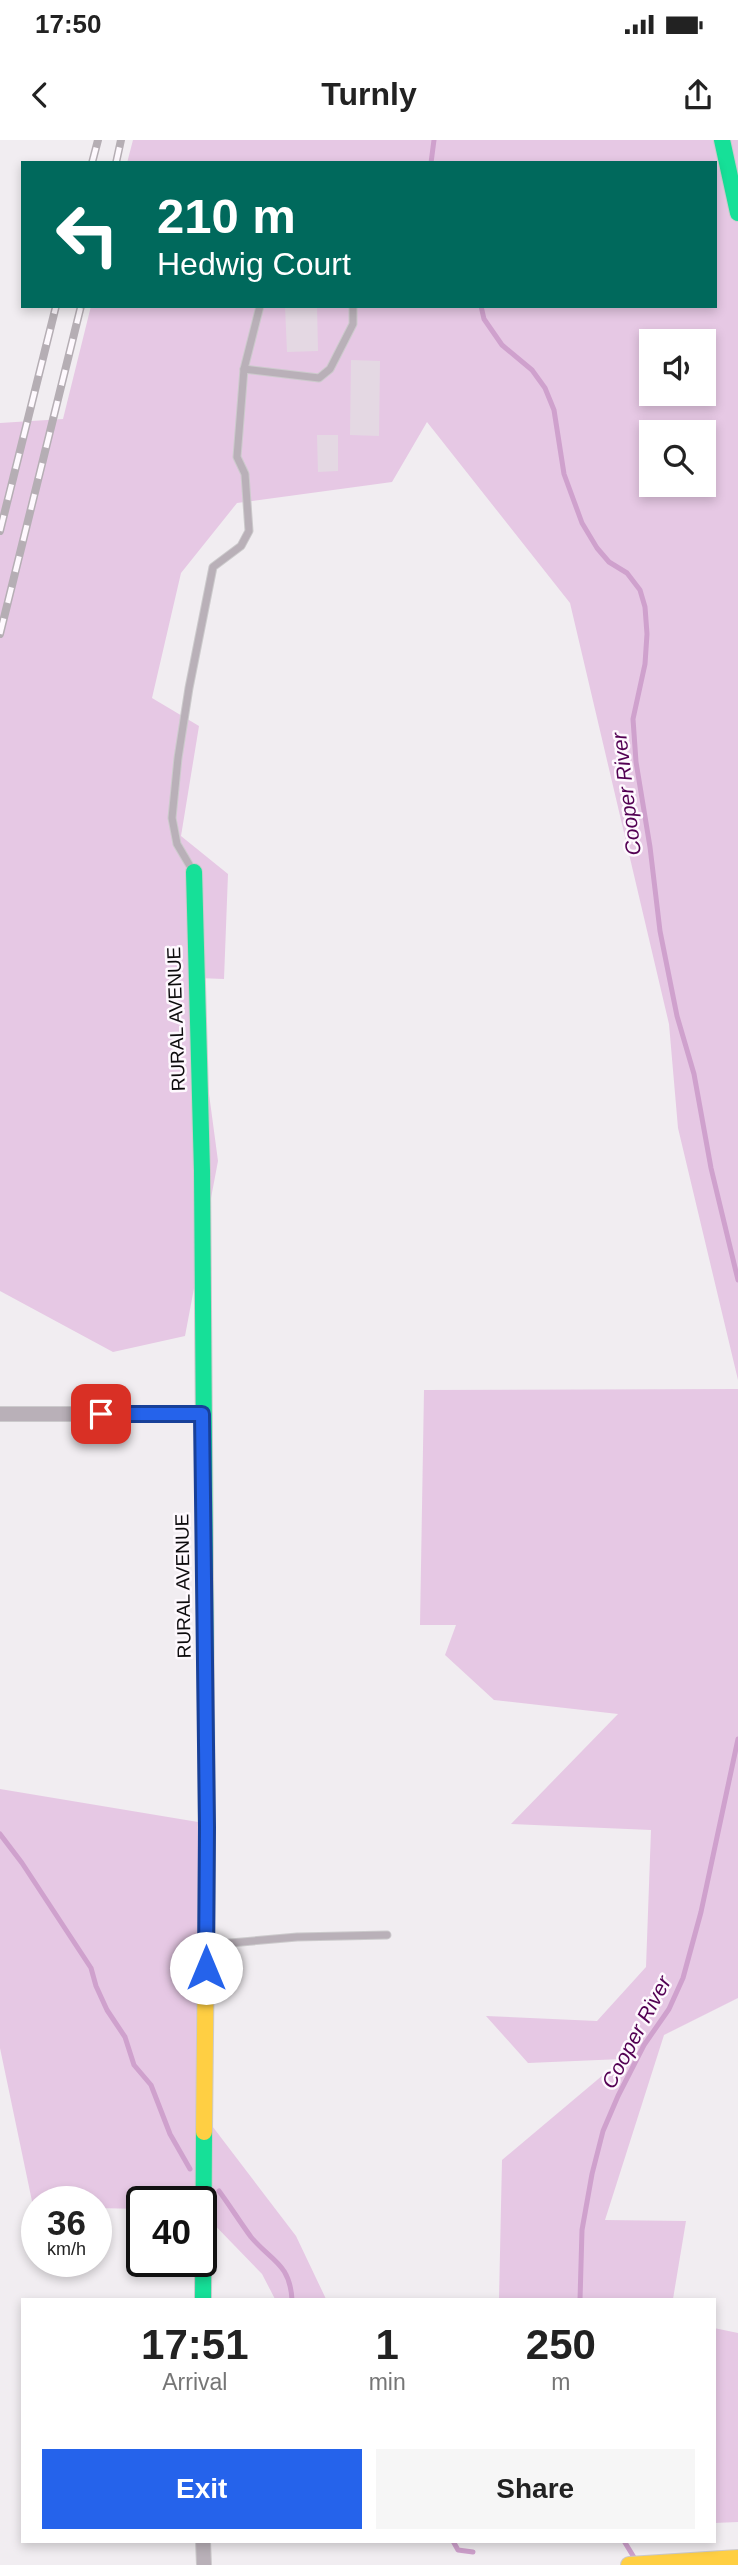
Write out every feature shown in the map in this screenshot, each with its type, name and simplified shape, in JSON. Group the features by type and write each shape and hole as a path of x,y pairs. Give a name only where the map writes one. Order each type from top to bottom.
{"street":[{"path":"722,140 738,213"},
{"name":"RURAL AVENUE","path":"194,872 202,1171 207,1827 203,2298"},
{"path":"0,1415 202,1414"},
{"path":"203,2543 204,2565"},
{"path":"629,2565 738,2558"}],"lane":[{"path":"194,872 177,844 172,818 176,770 213,567 241,546 249,531 245,474 237,457 244,369 259,308"},
{"path":"244,369 319,378 330,369 353,324 353,308"},
{"path":"206,1945 297,1937 387,1935"}],"shaded area":[{"path":"133,140 738,140 738,1380 678,1128 669,1024 570,603 427,422 392,482 237,503 181,573 152,698 199,726 181,836 228,874 224,979 198,978 203,1049 218,1161 185,1336 113,1352 0,1291 0,423 63,419 91,308 717,308 717,161 128,161"},
{"path":"738,1389 738,1998 664,2035 605,2220 686,2221 673,2298 499,2298 502,2160 622,2059 528,2063 486,2016 597,2021 646,1967 651,1830 511,1824 618,1714 494,1700 445,1655 456,1625 420,1625 424,1390"},
{"path":"0,1789 204,1823 203,2114 296,2236 326,2298 274,2298 262,2274 217,2228 217,2186 126,2186 126,2209 112,2208 112,2186 29,2186 0,2048"},
{"path":"716,2328 738,2333 738,2522 716,2523"}],"building":[{"path":"285,308 317,308 318,351 287,352"},
{"path":"351,360 380,361 379,436 350,435"},
{"path":"317,435 338,435 338,471 318,472"}],"waterway":[{"name":"Cooper River","path":"431,161 434,140"},
{"name":"Cooper River","path":"481,308 484,319 502,345 532,370 545,388 554,410 564,474 582,523 609,562 627,573 640,590 645,607 645,664 633,719 636,762 660,931 738,1280"},
{"name":"Cooper River","path":"580,2298 582,2230 603,2131 644,2045 669,2009 683,1978 701,1912 738,1739"},
{"path":"0,1834 91,1968 107,2010 125,2037 134,2065 151,2085 170,2134 190,2169"},
{"path":"219,2191 251,2237 283,2270 288,2278 292,2298"},
{"path":"454,2543 458,2550 473,2552"},
{"name":"Cooper River","path":"625,2543 635,2559"}],"railway":[{"path":"93,161 98,140"},
{"path":"116,161 121,140"},
{"path":"0,531 56,308"},
{"path":"0,634 81,308"}],"traffic: fast":[{"path":"722,140 738,213"},
{"path":"194,872 202,1171 207,1846"},
{"path":"203,2298 204,2132"}],"traffic: slow":[{"path":"204,2132 207,1846"},
{"path":"629,2565 738,2558"}],"route":[{"path":"101,1414 202,1414 206,1968"}]}
